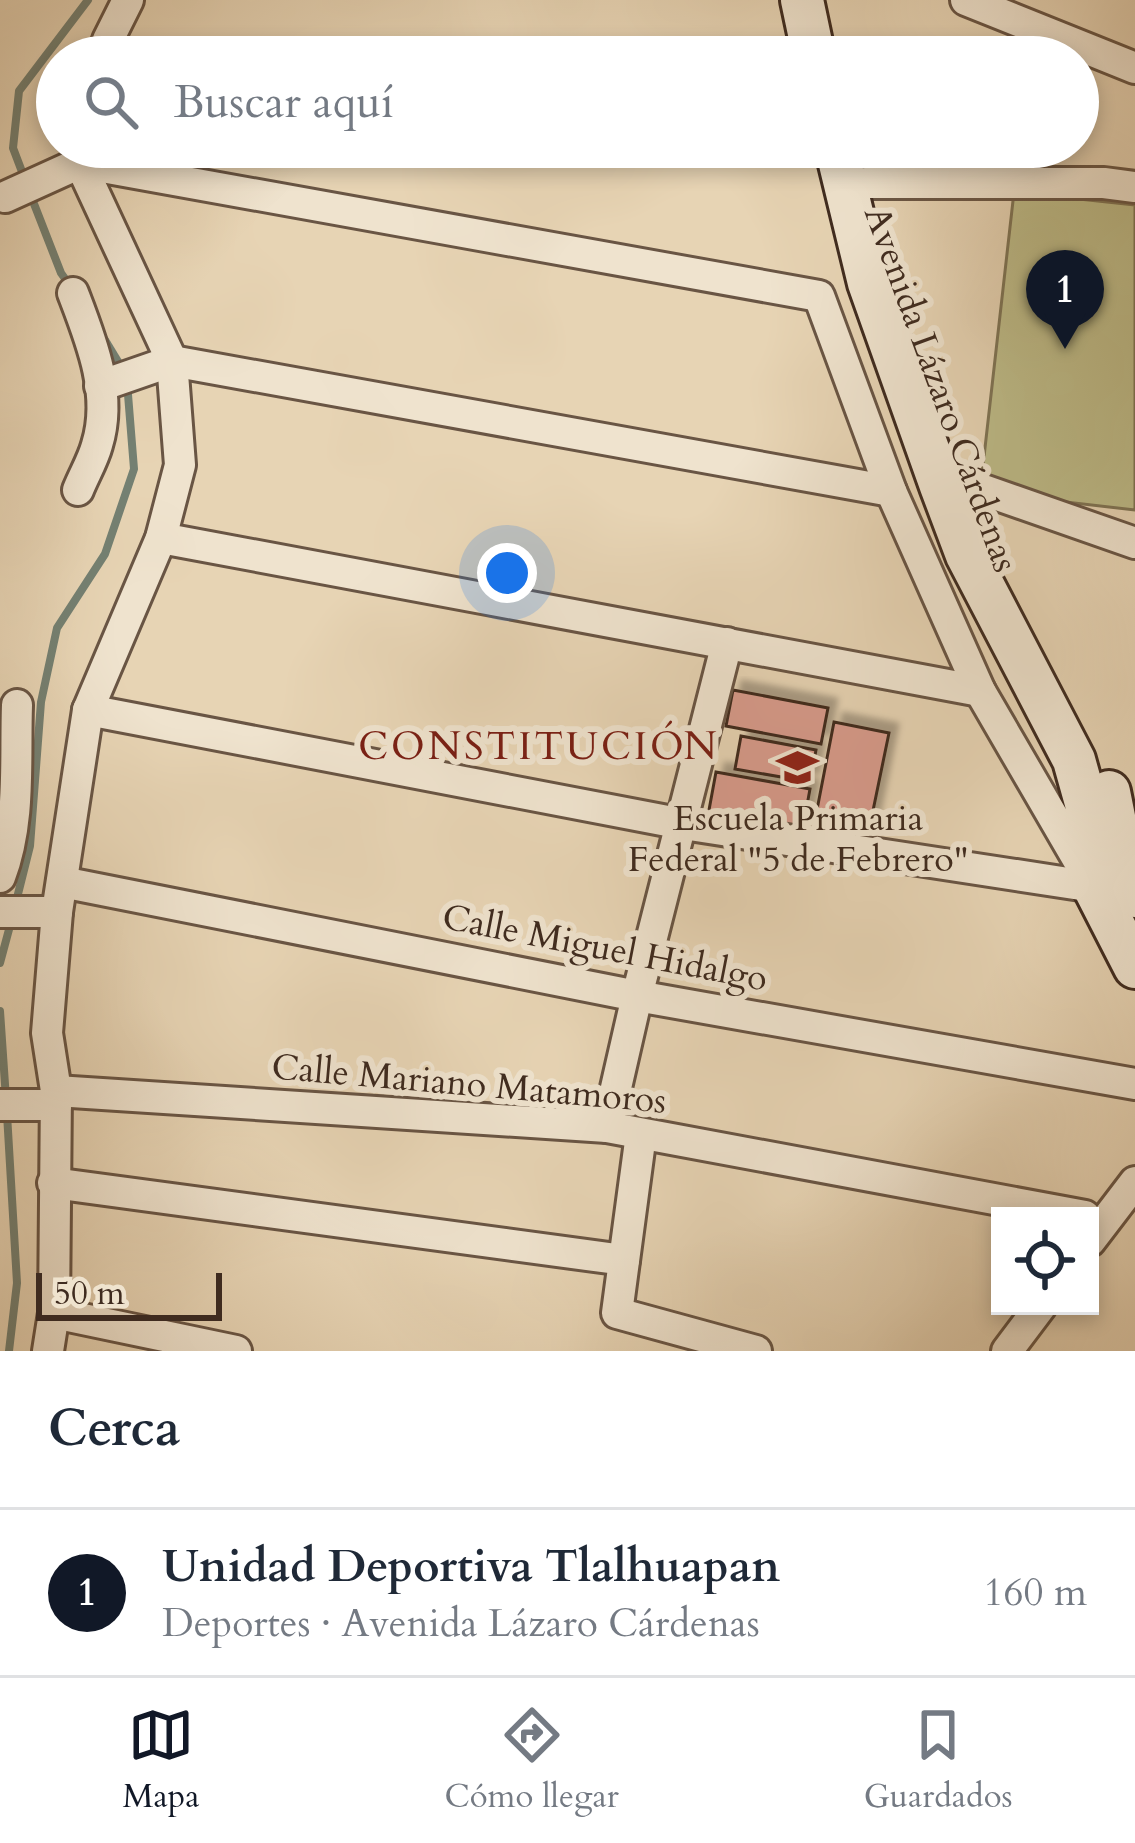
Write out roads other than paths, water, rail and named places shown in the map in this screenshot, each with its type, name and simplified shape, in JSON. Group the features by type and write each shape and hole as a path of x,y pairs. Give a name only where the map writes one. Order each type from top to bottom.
{"main road":[{"path":"802,0 810,36"},
{"path":"829,0 833,36"},
{"name":"Avenida Lázaro Cárdenas","path":"841,168 869,283 961,538 1075,760 1118,887"},
{"name":"Avenida Lázaro Cárdenas","path":"862,168 894,278 969,485 995,549 1097,748 1110,797 1118,887 1135,967"}],"street":[{"path":"110,36 128,0"},
{"path":"966,0 1055,36"},
{"path":"1099,54 1135,68"},
{"path":"5,196 61,168"},
{"path":"48,1351 54,1313 46,1033 53,902 88,710 161,538 180,465 157,366 86,168"},
{"path":"149,168 819,296 891,491 980,692 1118,887"},
{"path":"902,168 1135,187"},
{"path":"73,293 105,384 98,443 78,490"},
{"path":"105,384 157,366 891,491"},
{"path":"969,485 1135,543"},
{"path":"161,538 980,692"},
{"path":"607,1127 728,644"},
{"path":"0,877 16,808 17,705"},
{"path":"88,710 682,824 1118,887"},
{"name":"Calle Miguel Hidalgo","path":"0,912 53,902 637,996 1135,1084"},
{"name":"Calle Mariano Matamoros","path":"0,1105 49,1100 607,1127 1101,1224"},
{"path":"641,1134 617,1313 662,1338 756,1351"},
{"path":"1101,1224 1135,1182"},
{"path":"53,1183 624,1260"},
{"path":"54,1313 236,1351"},
{"path":"1007,1351 1034,1315"}],"waterway":[{"path":"61,36 88,0"},
{"path":"24,177 13,148 19,91 36,69"},
{"path":"29,191 71,287"},
{"path":"105,340 122,368"},
{"path":"16,902 30,846 41,702 57,628 105,554 134,469 127,382"},
{"path":"0,963 11,922"},
{"path":"0,1011 6,1099"},
{"path":"7,1114 17,1283 9,1351"}],"place":[{"name":"Unidad Deportiva Tlalhuapan","path":"1065,349"},
{"name":"Escuela Primaria Federal \"5 de Febrero\"","path":"798,768"}],"district":[{"name":"CONSTITUCIÓN","path":"539,746"}]}
